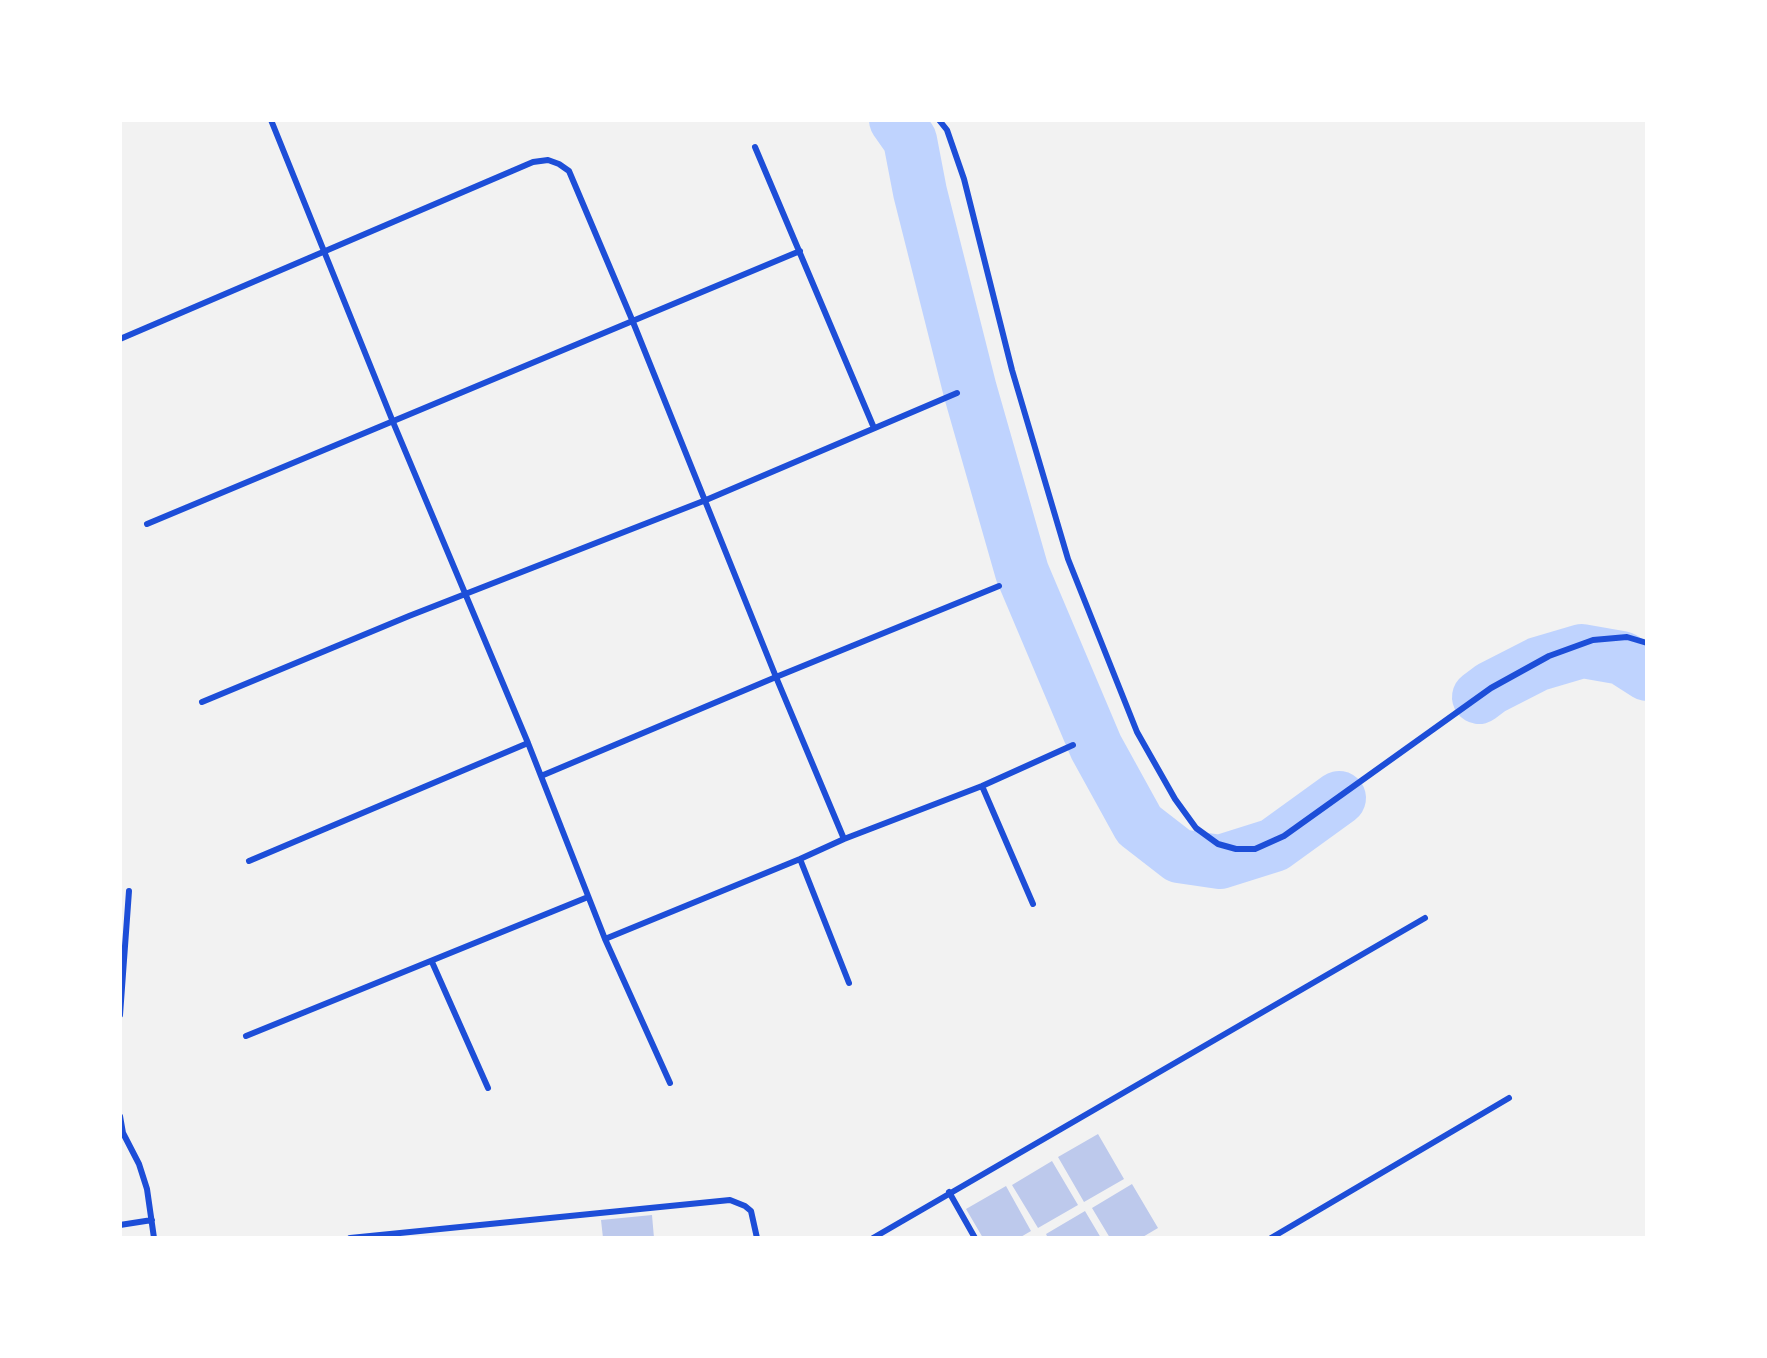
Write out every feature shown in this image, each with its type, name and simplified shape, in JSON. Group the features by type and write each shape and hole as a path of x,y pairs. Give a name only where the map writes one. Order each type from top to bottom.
{"street":[{"path":"271,120 393,422 528,743 605,939 670,1083"},
{"path":"939,120 947,130 964,179 1012,369 1068,559 1137,732 1175,799 1196,828 1218,844 1236,849 1255,849 1284,836 1491,688 1549,656 1593,640 1627,637 1647,643"},
{"path":"755,147 874,428"},
{"path":"120,339 533,162 548,160 559,164 569,171 633,322 844,839"},
{"path":"147,524 800,251"},
{"path":"202,702 465,594 706,500 957,393"},
{"path":"541,776 776,676 999,586"},
{"path":"249,861 528,743"},
{"path":"605,939 844,839 982,786 1073,745"},
{"path":"982,786 1033,904"},
{"path":"800,859 849,983"},
{"path":"120,1015 129,891"},
{"path":"246,1036 588,897"},
{"path":"873,1238 1425,918"},
{"path":"432,962 488,1088"},
{"path":"1271,1238 1509,1098"},
{"path":"120,1116 123,1133 139,1164 147,1189 154,1238"},
{"path":"950,1192 975,1238"},
{"path":"350,1238 730,1200 751,1211 757,1238"},
{"path":"120,1225 152,1221"}],"building":[{"path":"1098,1134 1124,1179 1084,1202 1058,1157"},
{"path":"1052,1161 1078,1205 1038,1228 1012,1185"},
{"path":"1132,1184 1158,1228 1141,1238 1110,1238 1092,1208"},
{"path":"1006,1186 1031,1231 1019,1238 983,1238 966,1209"},
{"path":"1085,1211 1101,1238 1048,1238 1046,1234"},
{"path":"652,1215 654,1238 603,1238 601,1220"}],"waterway":[{"path":"896,120 910,140 920,192 970,390 1022,572 1096,747 1139,825 1179,856 1220,862 1274,845 1339,798"},
{"path":"1479,697 1491,688 1538,664 1582,651 1622,658 1647,674"}]}
